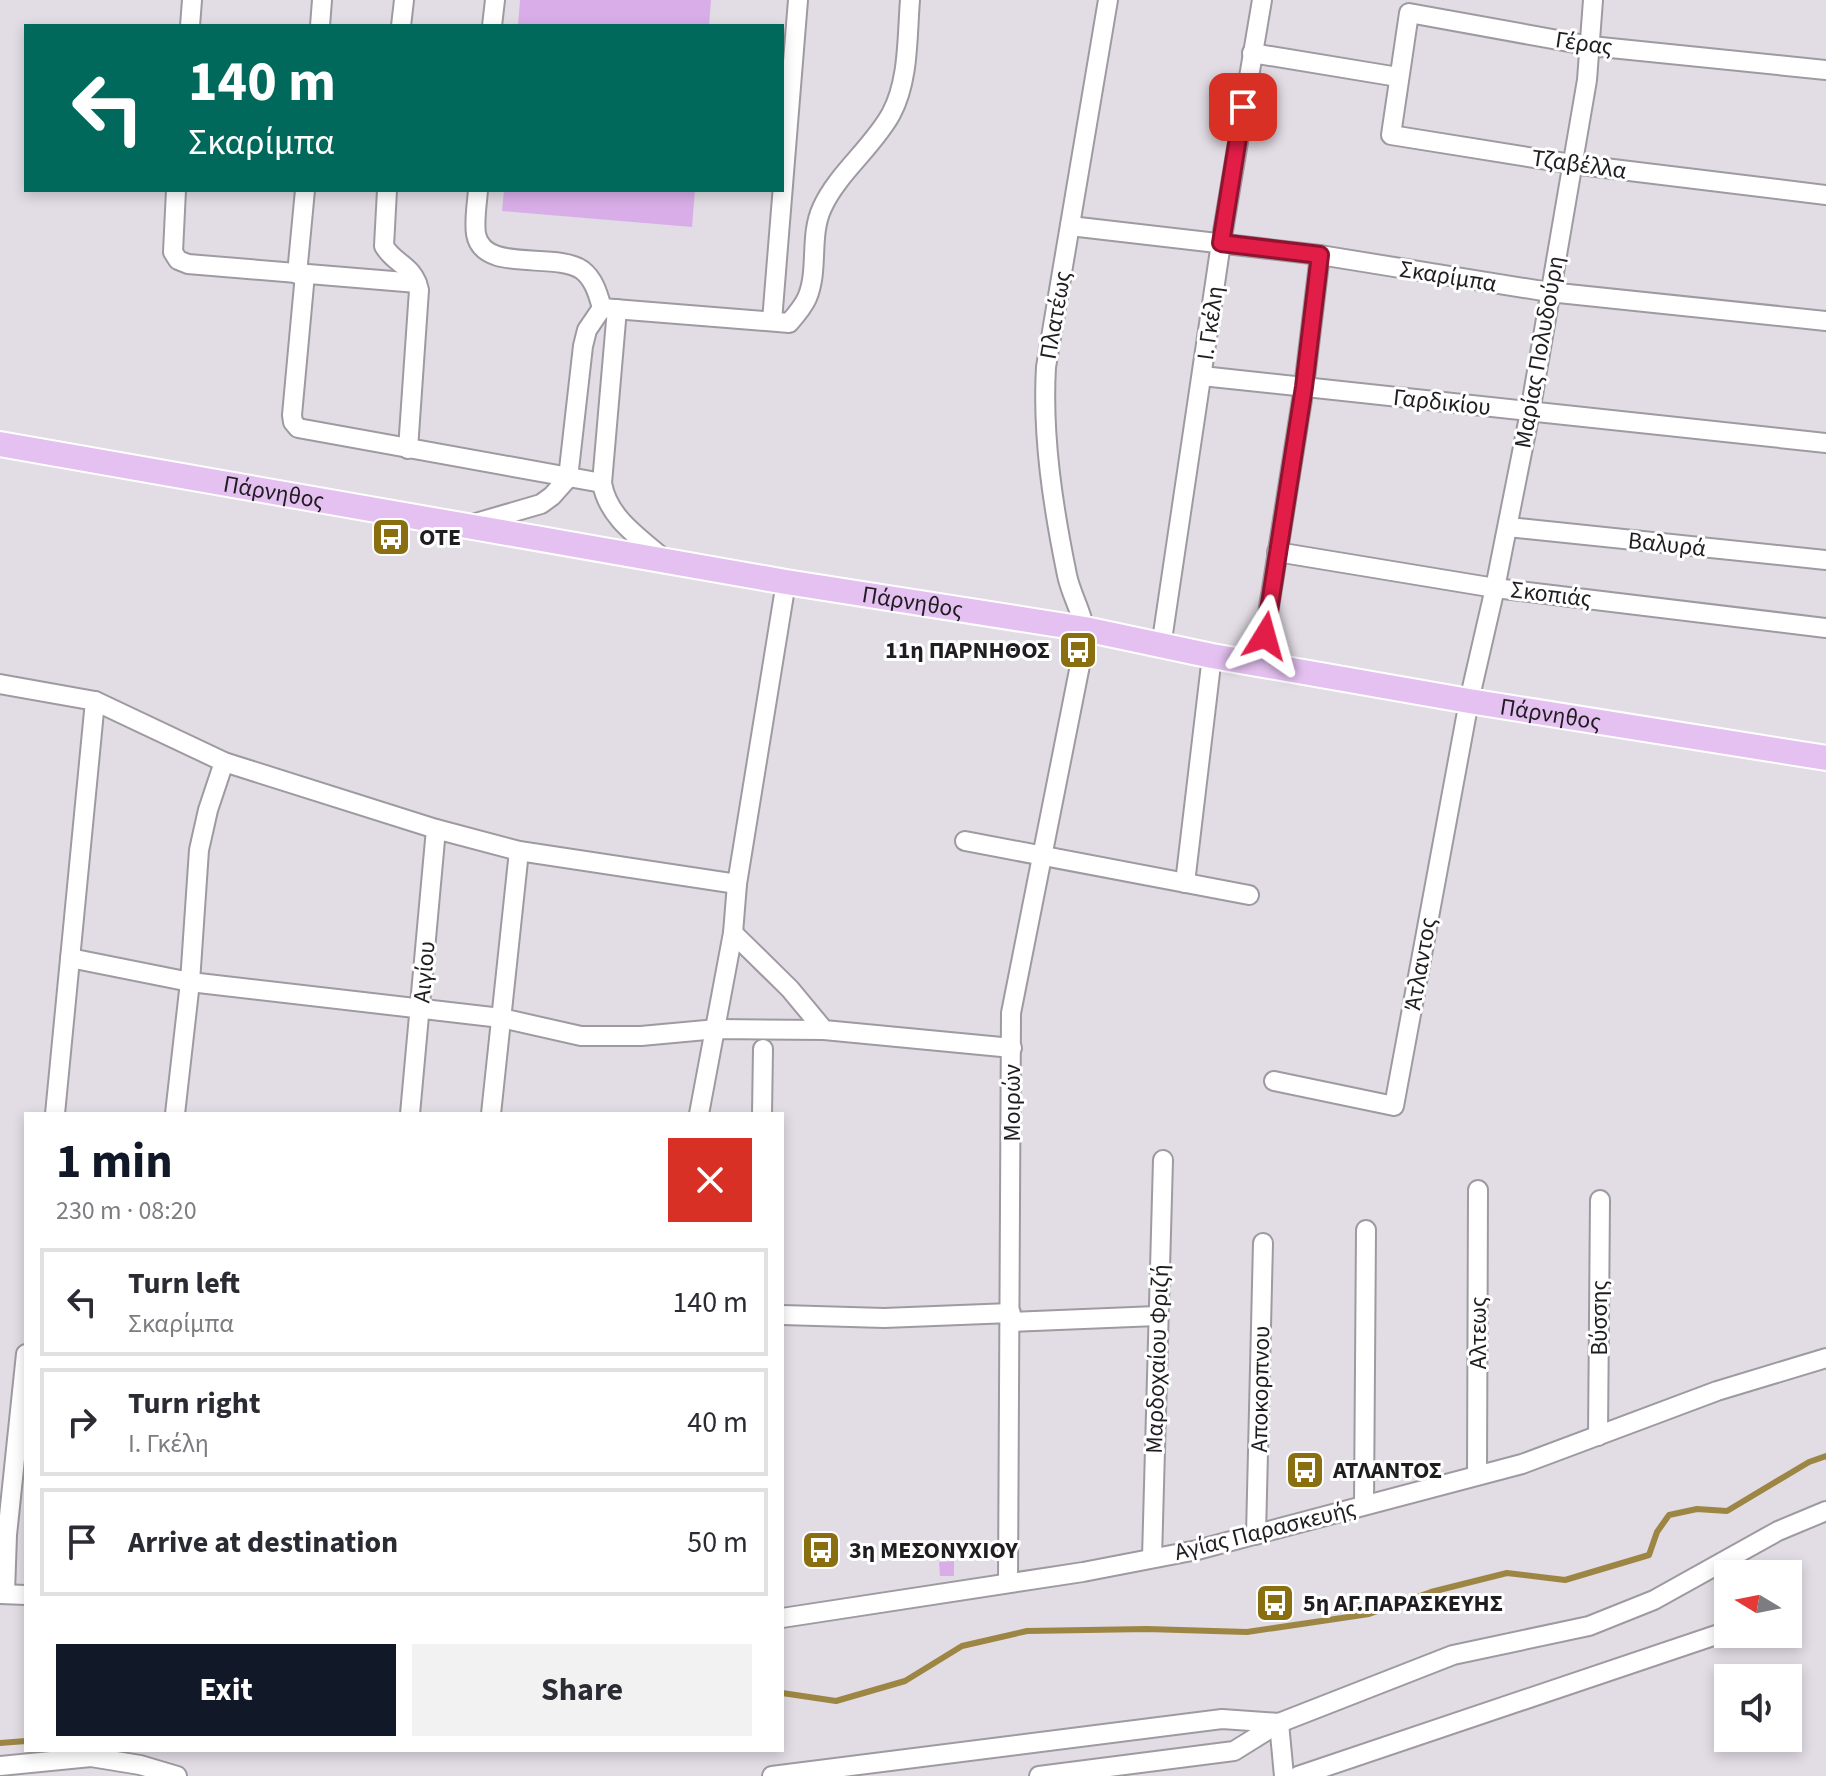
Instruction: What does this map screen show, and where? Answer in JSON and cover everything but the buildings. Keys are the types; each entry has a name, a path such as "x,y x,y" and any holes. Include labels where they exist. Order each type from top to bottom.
{"main road":[{"name":"Πάρνηθος","path":"0,444 786,582 1085,629 1161,647 1469,701 1826,758"}],"street":[{"path":"190,24 192,0"},
{"path":"320,24 322,0"},
{"path":"401,24 404,0"},
{"path":"492,24 495,0"},
{"path":"784,173 798,0"},
{"path":"465,526 541,504 568,478 572,466 583,346 587,330 610,309 789,323 807,299 822,208 883,126 898,100 904,74 910,0"},
{"name":"Πλατέως","path":"1085,629 1067,577 1054,502 1045,413 1046,367 1108,0"},
{"name":"Ι. Γκέλη","path":"1161,647 1221,243 1262,0"},
{"name":"Μαρίας Πολυδούρη","path":"1469,701 1530,412 1591,46 1593,0"},
{"name":"Γέρας","path":"1398,77 1409,13 1591,46 1826,70"},
{"path":"1252,53 1398,77"},
{"name":"Τζαβέλλα","path":"1398,77 1391,135 1572,164 1826,195"},
{"path":"176,192 173,252 178,260 188,264 417,283"},
{"path":"305,192 293,422 305,431 602,483"},
{"path":"387,192 384,246 391,256 407,266 417,283 419,298 408,449"},
{"path":"478,192 476,236 490,254 572,265 592,281 610,309 602,483 604,497 619,518 664,559"},
{"path":"772,321 782,192"},
{"name":"Σκαρίμπα","path":"1070,226 1320,255 1549,292 1826,321"},
{"path":"1260,664 1304,387 1320,255"},
{"name":"Γαρδικίου","path":"1202,376 1826,443"},
{"name":"Βαλυρά","path":"1508,527 1826,560"},
{"name":"Σκοπιάς","path":"1277,552 1495,588 1826,628"},
{"path":"699,1112 733,933 737,884 786,582"},
{"name":"Μοιρών","path":"1008,1583 1011,1013 1085,644 1085,629"},
{"path":"1185,883 1212,656"},
{"path":"0,684 95,701 224,762 436,829 519,851 737,884"},
{"path":"55,1112 95,701"},
{"name":"Άτλαντος","path":"1274,1081 1394,1106 1469,701"},
{"path":"175,1112 190,982 199,850 224,762"},
{"name":"Αιγίου","path":"410,1112 436,829"},
{"path":"965,841 1249,895"},
{"path":"491,1112 519,851"},
{"path":"733,933 790,989 824,1030"},
{"path":"70,958 190,982 501,1018 581,1036 641,1036 717,1029 824,1030 1012,1048"},
{"path":"762,1112 763,1049"},
{"name":"Μαρδοχαίου Φριζή","path":"1152,1558 1163,1160"},
{"name":"Αλτεως","path":"1477,1475 1478,1190"},
{"name":"Βύσσης","path":"1598,1436 1600,1200"},
{"path":"1364,1505 1366,1230"},
{"name":"Αποκορπνου","path":"1256,1535 1263,1243"},
{"path":"784,1315 884,1318 1157,1316"},
{"name":"Αγίας Παρασκευής","path":"784,1618 1152,1558 1256,1535 1522,1464 1717,1391 1826,1358"},
{"path":"24,1373 3,1593 24,1595"},
{"path":"1039,1776 1234,1751 1279,1723 1453,1655 1589,1626 1654,1600 1778,1531 1826,1511"},
{"path":"1298,1776 1714,1636"},
{"path":"772,1776 1222,1719 1279,1723"},
{"path":"1279,1723 1284,1776"},
{"path":"0,1766 91,1757 140,1765 177,1776"}],"waterway":[{"path":"784,1693 836,1701 905,1681 962,1646 1027,1631 1147,1629 1247,1632 1369,1614 1431,1592 1507,1573 1565,1580 1649,1555 1657,1532 1669,1515 1697,1509 1727,1511 1809,1462 1826,1456"},
{"path":"0,1743 24,1741"}],"place":[{"name":"ΟΤΕ","path":"391,537"},
{"name":"11η ΠΑΡΝΗΘΟΣ","path":"1078,650"},
{"name":"ΑΤΛΑΝΤΟΣ","path":"1305,1470"},
{"name":"3η ΜΕΣΟΝΥΧΙΟΥ","path":"821,1550"},
{"name":"5η ΑΓ.ΠΑΡΑΣΚΕΥΗΣ","path":"1275,1603"}],"route":[{"path":"1243,107 1221,243 1320,255 1304,387 1265,636"}]}
